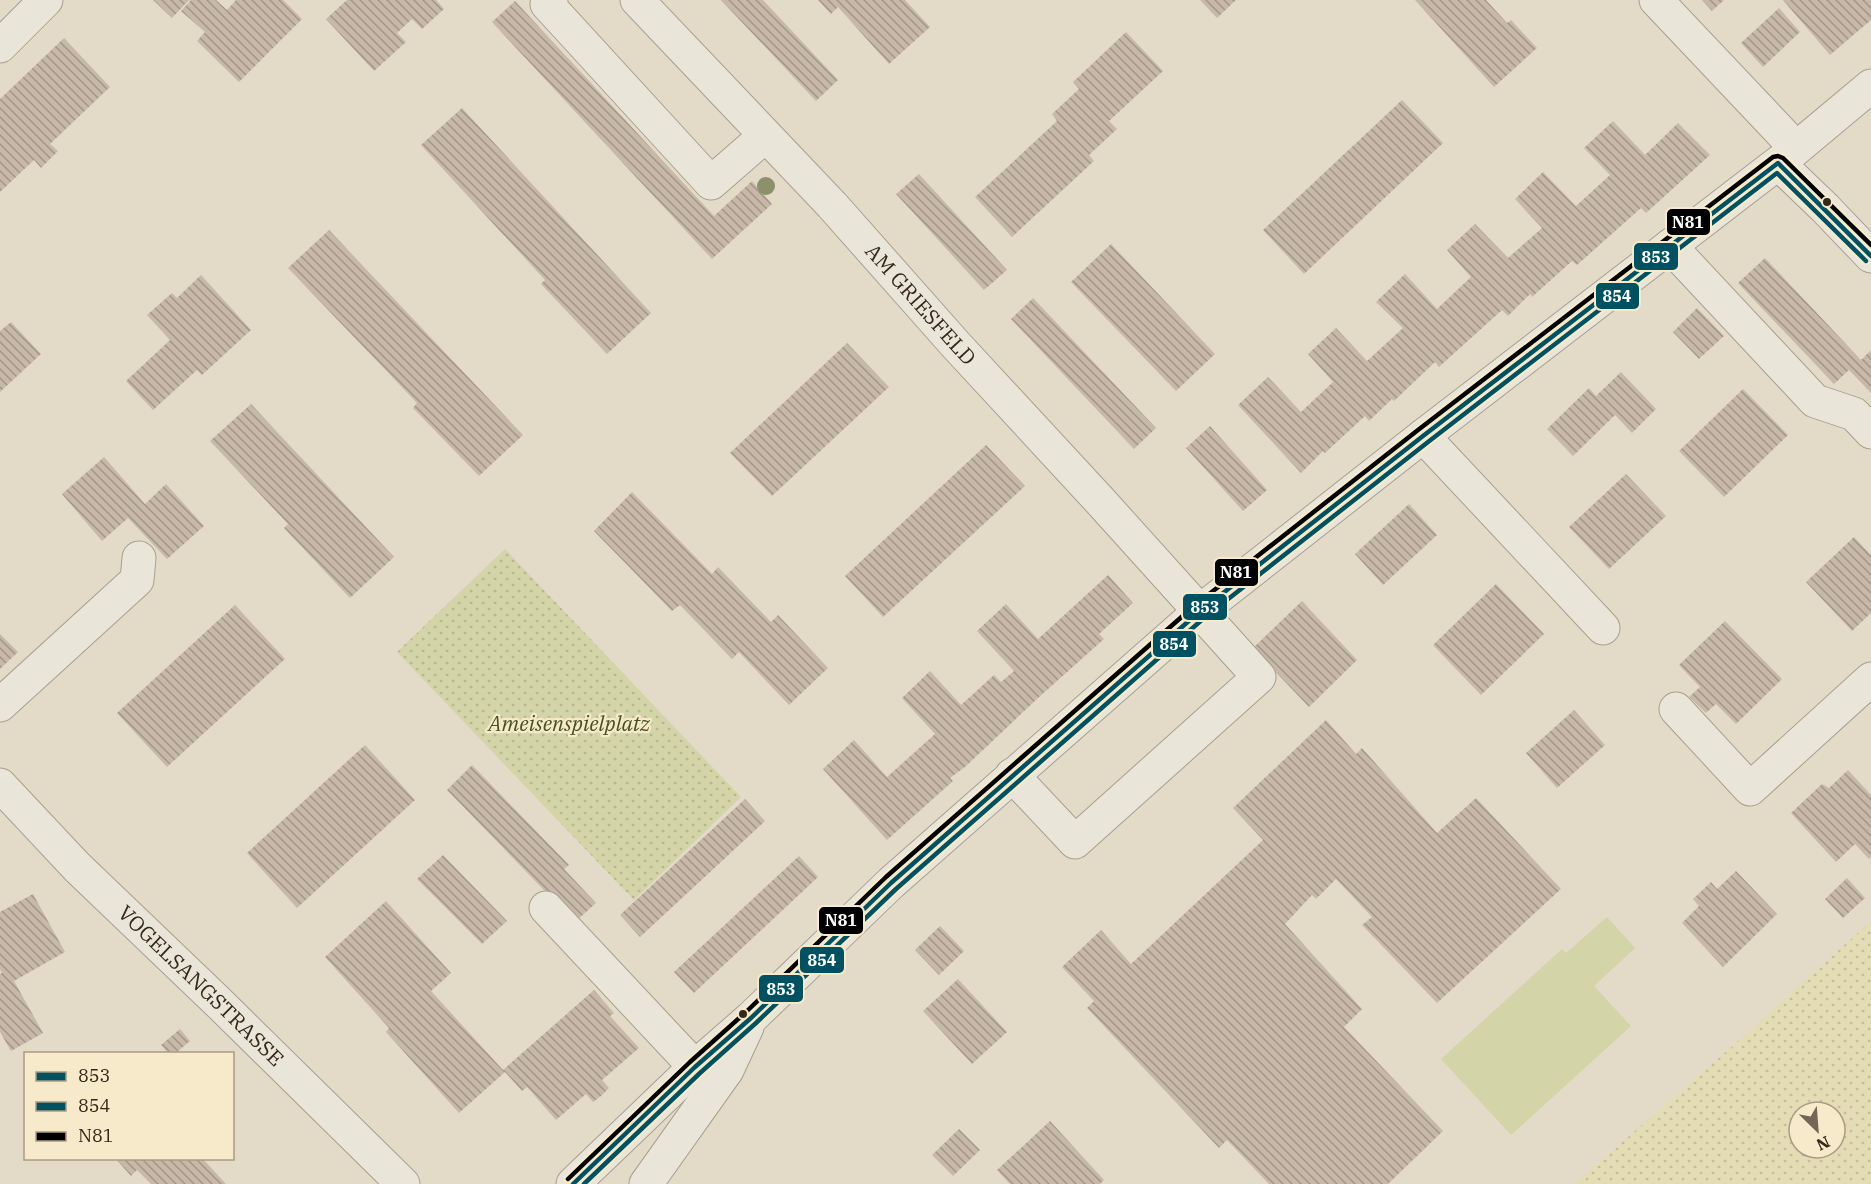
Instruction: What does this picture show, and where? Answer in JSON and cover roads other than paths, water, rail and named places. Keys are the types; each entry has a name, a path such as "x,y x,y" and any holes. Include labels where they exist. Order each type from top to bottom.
{"street":[{"path":"0,46 46,0"},
{"path":"552,0 547,4 711,183 765,136"},
{"name":"AM GRIESFELD","path":"637,0 832,205 956,345 1259,677 1075,842 1012,775"},
{"path":"1656,0 1787,156 1826,208 1871,256"},
{"path":"590,1179 695,1067 751,1018 891,883 1199,612 1423,436 1787,156 1871,86"},
{"path":"1670,246 1815,401 1854,414 1871,432"},
{"path":"1423,436 1603,628"},
{"path":"0,705 137,580 139,558"},
{"path":"1676,709 1750,789 1871,680"},
{"name":"VOGELSANGSTRASSE","path":"3,795 403,1184"},
{"path":"546,908 695,1067"},
{"path":"646,1184 728,1070 751,1018"}],"park label":[{"name":"Ameisenspielplatz","path":"569,724"}]}
